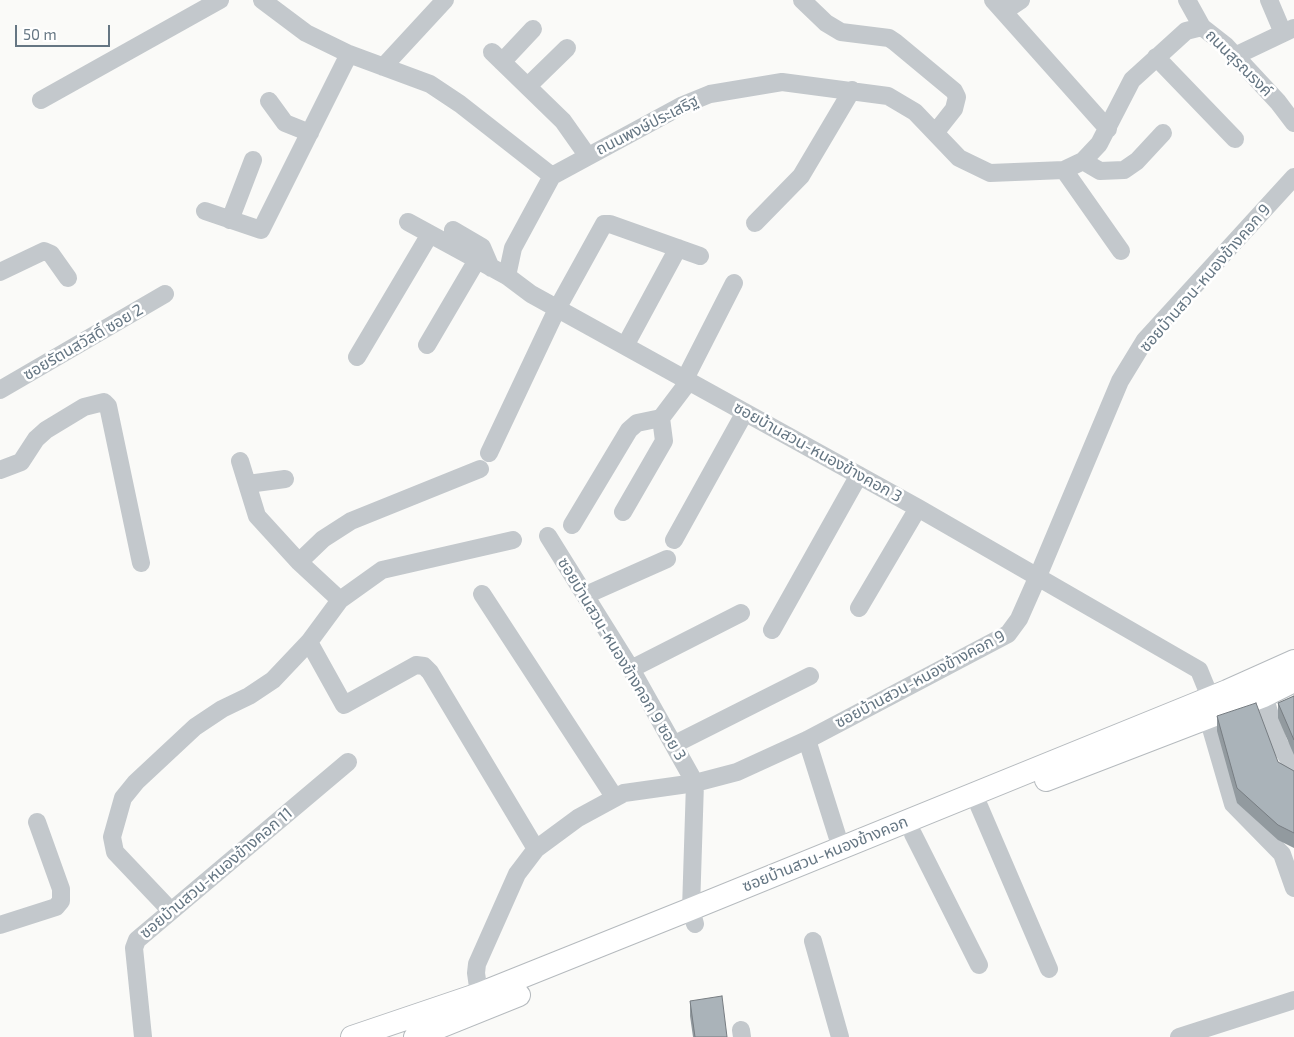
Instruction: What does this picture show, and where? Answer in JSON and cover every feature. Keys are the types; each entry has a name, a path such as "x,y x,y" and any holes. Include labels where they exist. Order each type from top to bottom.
{"main road":[{"name":"ซอยบ้านสวน-หนองข้างคอก","path":"352,1037 479,994 693,917 913,834 1209,707 1294,661"},
{"name":"ซอยบ้านสวน-หนองข้างคอก","path":"416,1037 693,917 841,848 1209,707 1264,696 1294,681"}],"street":[{"path":"41,100 220,0"},
{"path":"262,0 283,6 306,33 349,54 430,84 460,104 552,176 513,248 507,276"},
{"path":"383,67 445,0"},
{"path":"802,0 826,23 841,32 889,38 954,91 957,96 954,109 935,133"},
{"path":"993,0 1108,129"},
{"name":"ถนนสุรณรงค์","path":"1187,0 1202,27 1235,56 1294,123"},
{"path":"1235,56 1289,30 1269,0"},
{"name":"ถนนพงษ์ประเสริฐ","path":"552,176 587,155 683,105 710,94 782,82 888,96 915,112 959,158 990,173 1064,170 1083,161 1099,144 1132,80 1186,31 1202,27"},
{"path":"533,29 497,57 563,120 587,155"},
{"path":"528,86 568,48"},
{"path":"205,212 262,230 349,54"},
{"path":"1156,57 1235,139"},
{"path":"755,223 801,176 852,90"},
{"path":"269,101 285,123 310,133"},
{"path":"1083,161 1100,171 1124,170 1137,161 1163,133"},
{"path":"230,220 253,160"},
{"path":"1064,170 1121,251"},
{"name":"ซอยบ้านสวน-หนองข้างคอก 9","path":"479,994 476,973 477,964 517,874 536,849 578,818 624,793 695,783 737,772 808,740 1008,634 1019,619 1120,381 1145,340 1294,177"},
{"name":"ซอยบ้านสวน-หนองข้างคอก 3","path":"408,222 507,276 531,294 557,309 918,508 1199,670 1233,804 1282,854 1294,888"},
{"path":"489,453 557,309 604,224 700,256"},
{"path":"427,345 484,264 482,247 453,230"},
{"path":"356,357 430,234"},
{"path":"625,346 678,248"},
{"path":"0,272 44,251 51,254 68,278"},
{"path":"623,512 664,441 661,418 687,380 734,283"},
{"name":"ซอยรัตนสวัสดิ์ ซอย 2","path":"0,390 165,294"},
{"path":"8,467 46,430 84,407 104,402 108,406 141,564"},
{"path":"674,540 746,412"},
{"path":"572,526 629,430 636,423 661,418"},
{"path":"240,461 257,516 299,562 340,600"},
{"path":"299,562 323,539 350,521 480,469"},
{"path":"772,630 859,475"},
{"path":"248,484 285,479"},
{"path":"859,608 918,508"},
{"name":"ซอยบ้านสวน-หนองข้างคอก 9 ซอย 3","path":"548,536 631,670 675,744 695,783"},
{"path":"171,911 115,852 112,837 123,798 136,782 195,727 273,680 309,642 340,600 382,570 513,540"},
{"path":"586,595 667,559"},
{"path":"482,594 615,798"},
{"path":"631,670 741,613"},
{"path":"309,642 344,705 416,665 424,666 430,672 536,849"},
{"path":"675,744 810,676"},
{"path":"1264,696 1279,744 1294,763"},
{"path":"808,740 841,848"},
{"name":"ซอยบ้านสวน-หนองข้างคอก 11","path":"143,1037 135,943 348,762"},
{"path":"693,917 695,783"},
{"path":"979,806 1048,969"},
{"path":"0,925 56,907 61,901 61,888 37,822"},
{"path":"913,834 979,966"},
{"path":"813,941 840,1037"},
{"path":"1179,1037 1294,1000"}],"building":[{"path":"1294,696 1294,740 1278,703"},
{"path":"1256,703 1278,762 1294,771 1294,833 1278,825 1237,788 1217,716"},
{"path":"722,996 727,1037 695,1037 690,1001"}]}
